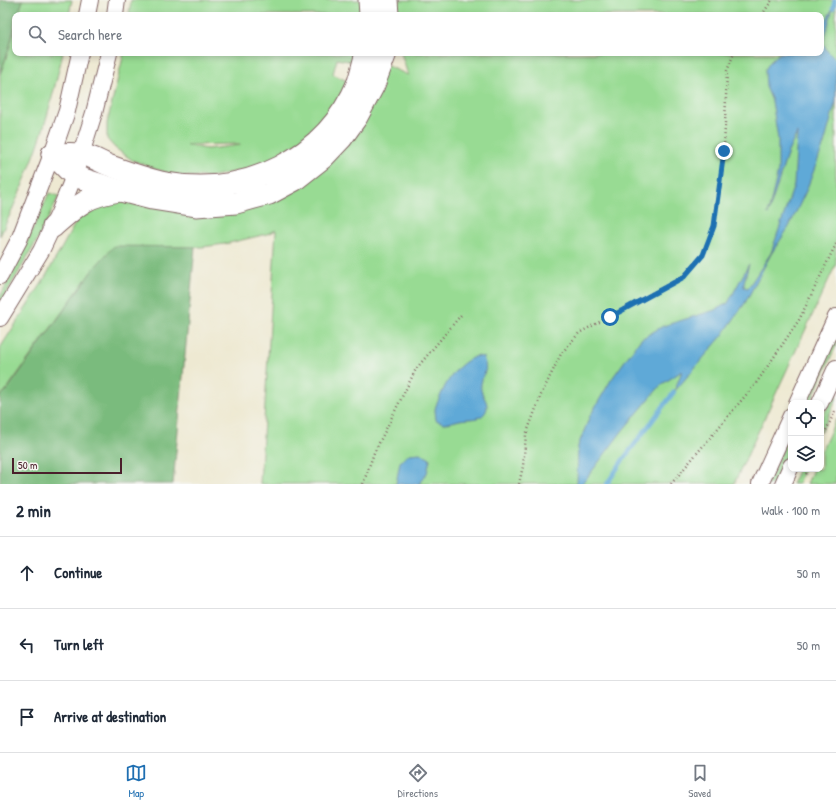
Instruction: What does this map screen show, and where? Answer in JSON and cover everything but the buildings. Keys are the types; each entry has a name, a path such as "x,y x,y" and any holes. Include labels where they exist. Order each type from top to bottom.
{"highway":[{"path":"369,0 370,12"},
{"path":"387,0 388,12"},
{"path":"52,154 81,154 141,178 193,186 213,186 261,175 281,167 317,142 336,119 351,97 358,81 365,56"},
{"path":"52,154 74,176 152,199 196,206 236,203 269,194 294,180 323,158 342,138 357,118 374,85 385,56"},
{"path":"53,227 78,205 93,197 121,191"}],"main road":[{"path":"88,12 90,0"},
{"path":"115,12 117,0"},
{"path":"0,276 19,240 52,154 67,111 79,56"},
{"path":"0,318 53,227 74,176 94,113 108,56"},
{"path":"798,400 836,317"},
{"path":"821,400 836,368"},
{"path":"760,484 788,423"},
{"path":"783,484 788,472"}],"path":[{"path":"764,12 772,0"},
{"path":"519,484 524,466 526,435 541,395 561,354 579,333 684,277 703,255 714,226 724,151 727,71 733,56"},
{"path":"671,484 757,382 799,320 836,244"},
{"path":"363,484 374,453 416,369 461,315"},
{"path":"823,436 836,408"}],"green space":[{"path":"0,0 23,0 19,12 12,12 12,37 0,74"},
{"path":"23,0 72,0 70,12 19,12"},
{"path":"131,0 363,0 363,12 129,12"},
{"path":"396,0 836,0 836,264 734,484 260,484 276,230 267,234 225,244 202,247 160,247 94,268 0,397 0,348 42,283 76,222 90,207 102,201 262,199 388,66 408,75 402,56 824,56 824,12 396,12"},
{"path":"12,37 12,56 62,56 48,113 37,148 20,192 0,236 0,74"},
{"path":"123,56 357,56 354,62 337,59 333,74 347,81 349,85 321,126 278,158 244,170 209,177 179,176 132,160 115,148 107,139 107,123","holes":["240,144 241,145 207,149 186,145"]},
{"path":"49,193 59,196 39,237 0,304 0,297 19,260"},
{"path":"114,246 195,247 173,484 0,484 0,397 7,390 94,268"},
{"path":"836,332 836,346 811,400 805,400"},
{"path":"836,388 836,400 824,426 824,414"},
{"path":"836,419 836,484 807,484 812,472 824,472 824,445"},
{"path":"788,438 788,452 773,484 767,484"},
{"path":"798,472 803,472 798,484 792,484"}],"water":[{"path":"833,8 824,40 824,24"},
{"path":"824,45 828,52 836,60 836,101 824,144 806,191 789,227 771,254 745,303 722,336 674,392 682,371 661,385 623,430 586,479 581,484 577,484 578,446 590,416 611,380 641,339 663,326 715,310 728,303 749,264 744,282 744,287 748,288 771,253 794,185 797,133 788,152 768,214 778,171 778,139 772,101 766,87 765,70 770,62 777,56 824,56"},
{"path":"476,356 483,357 486,366 481,388 487,405 485,412 480,417 449,423 436,420 435,407 449,379 463,363"},
{"path":"420,453 430,459 427,473 420,484 396,484 400,462 409,454"}],"waterway":[{"path":"833,8 835,0"},
{"path":"607,484 622,461 674,392"}],"route":[{"path":"610,317 684,277 703,255 714,226 724,151"}]}
